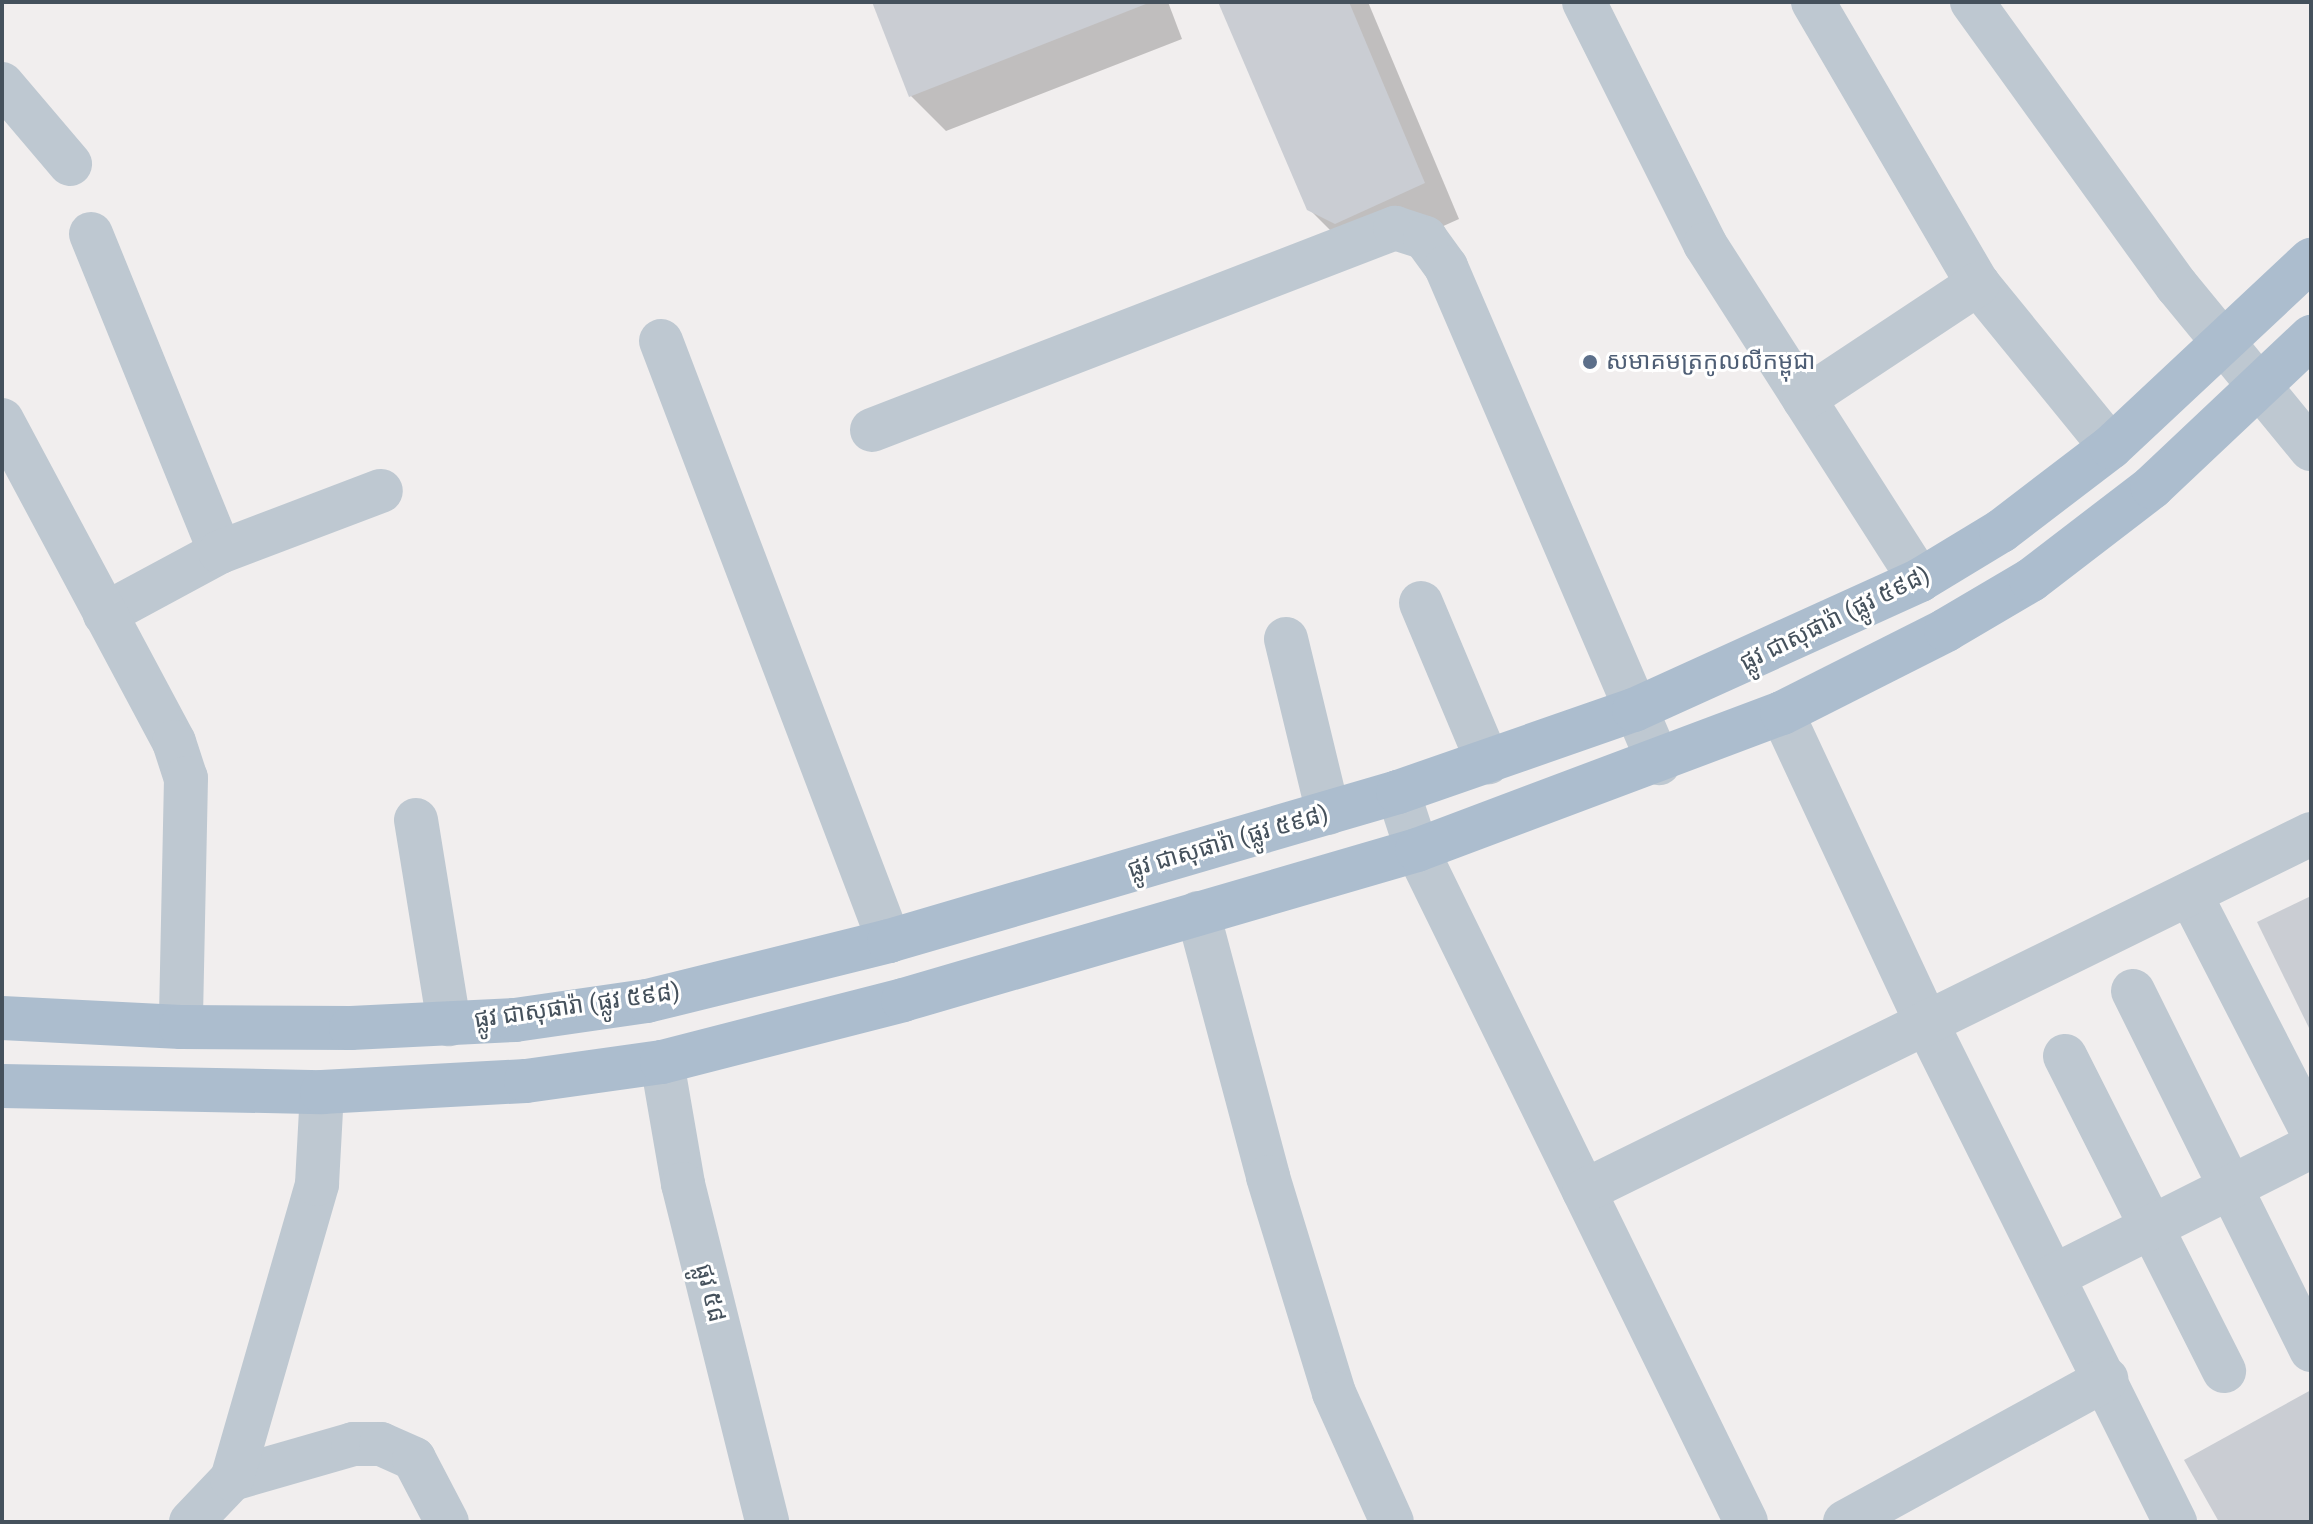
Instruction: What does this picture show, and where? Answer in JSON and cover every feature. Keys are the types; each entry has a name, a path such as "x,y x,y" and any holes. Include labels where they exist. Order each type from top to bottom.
{"main road":[{"name":"ផ្លូវ ជាសុផារ៉ា (ផ្លូវ ៥៩៨)","path":"2,1018 181,1027 449,1024 647,1001 889,941 1398,792 1634,710 1920,580 2001,531 2111,447 2227,344 2311,260"},
{"path":"2,1086 322,1092 526,1081 662,1062 903,1000 1417,850 1659,763 1782,713 2031,580 2152,487 2311,337"}],"street":[{"path":"1584,2 1705,244 1920,580"},
{"path":"1813,2 1978,284 2111,447"},
{"path":"1972,2 2177,286 2311,449"},
{"path":"2,84 70,164"},
{"path":"872,430 1395,228 1425,238 1446,267 1659,763"},
{"path":"91,234 220,552"},
{"path":"1804,399 1978,284"},
{"path":"661,341 889,941"},
{"path":"2,420 174,742 186,778 181,1027"},
{"path":"105,614 220,552 381,491"},
{"path":"1421,603 1488,762"},
{"path":"1286,639 1328,813"},
{"path":"1782,713 1926,1022 2175,1522"},
{"path":"1398,792 1417,850 1746,1522"},
{"path":"416,820 449,1024"},
{"path":"1584,1191 2311,834"},
{"path":"2190,894 2311,1129"},
{"path":"1198,913 1268,1177 1334,1393 1392,1522"},
{"path":"2133,991 2311,1350"},
{"path":"2065,1056 2224,1371"},
{"name":"ផ្លូវ ៥៨","path":"662,1062 683,1184 767,1522"},
{"path":"191,1522 232,1479 317,1184 322,1092"},
{"path":"2054,1276 2311,1147"},
{"path":"1845,1522 2106,1379"},
{"path":"232,1479 353,1444 381,1444 414,1459 447,1522"}],"building":[{"path":"872,2 1151,2 909,97"},
{"path":"1218,2 1349,2 1425,183 1335,224 1307,210"},
{"path":"2311,896 2311,1032 2257,922"},
{"path":"2311,1390 2311,1522 2219,1522 2184,1460"}],"place":[{"name":"សមាគមត្រកូលលីកម្ពុជា","path":"1590,362"}]}
